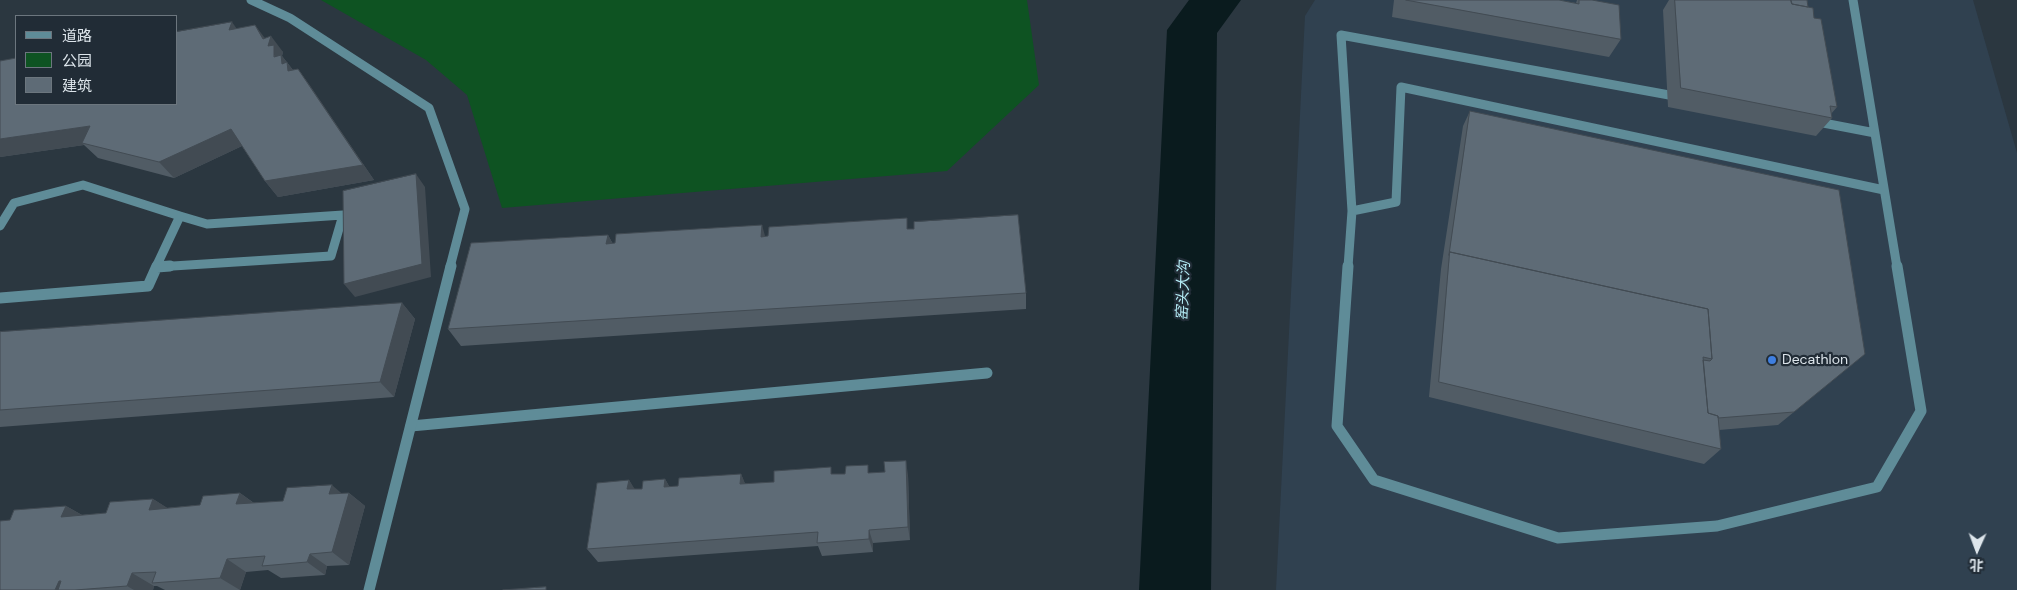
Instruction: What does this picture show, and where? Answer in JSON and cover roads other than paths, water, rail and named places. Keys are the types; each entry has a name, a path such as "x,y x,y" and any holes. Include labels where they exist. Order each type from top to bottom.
{"street":[{"path":"251,0 290,18 429,108 465,209 369,590"},
{"path":"1690,99 1341,35 1352,211 1337,426 1374,480 1558,538 1717,526 1877,488 1921,412 1853,0"},
{"path":"1352,211 1396,202 1401,87 1884,190"},
{"path":"1807,120 1875,133"},
{"path":"0,226 14,204 83,185 206,224 343,215 331,256 157,267"},
{"path":"0,298 148,286 180,216"},
{"path":"410,426 987,373"}],"waterway":[{"name":"窑头大沟","path":"1175,590 1192,30 1216,0"}],"place":[{"name":"Decathlon","path":"1772,360"}]}
